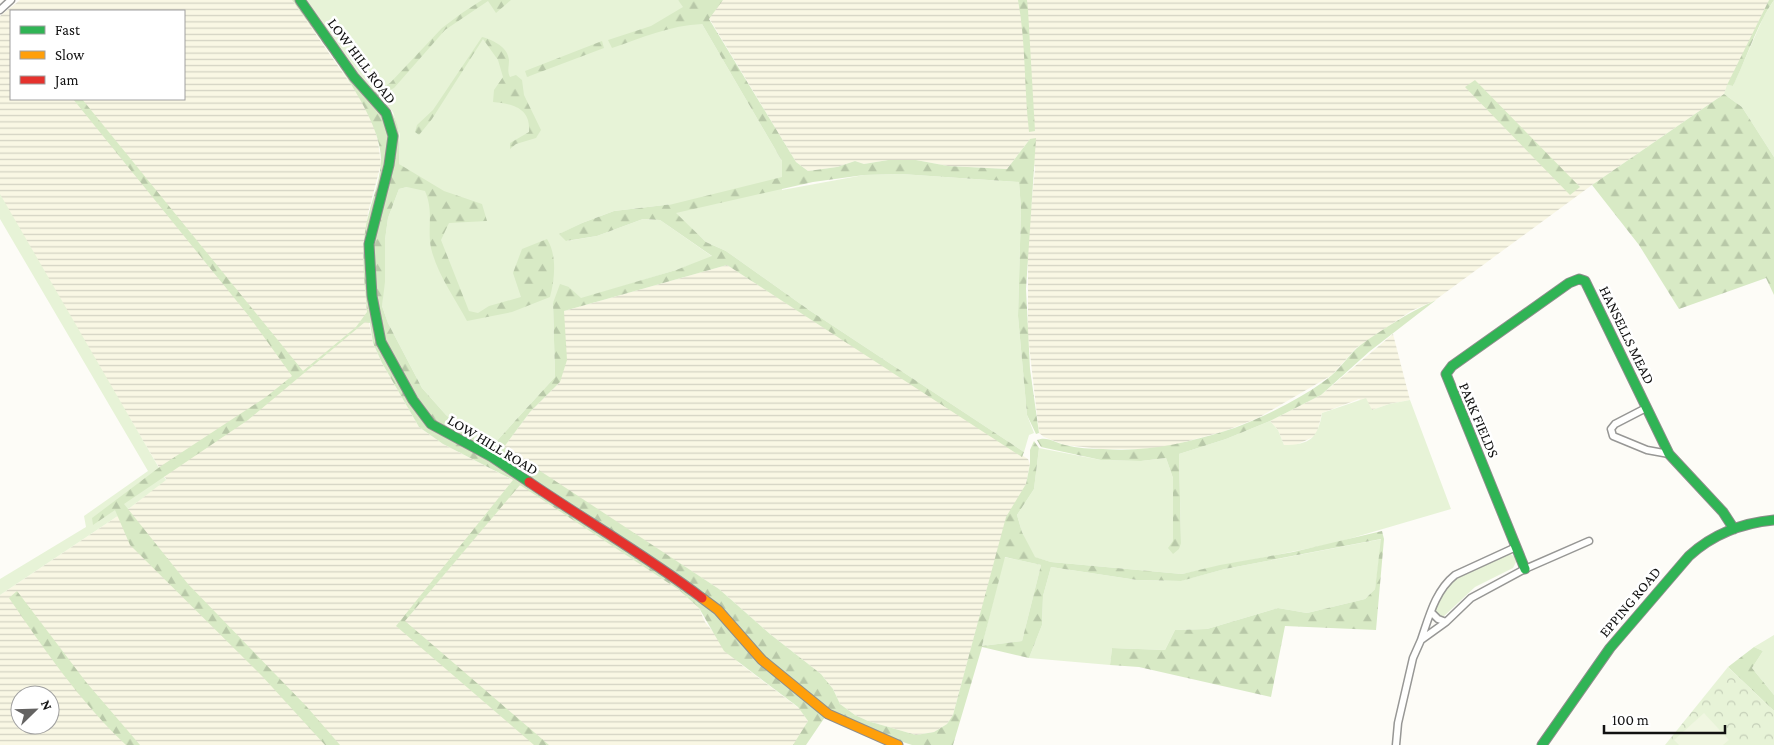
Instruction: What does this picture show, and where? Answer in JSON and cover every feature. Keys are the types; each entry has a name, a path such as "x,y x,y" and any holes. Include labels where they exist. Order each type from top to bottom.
{"street":[{"path":"0,10 11,0"},
{"name":"LOW HILL ROAD","path":"300,0 354,77 386,113 393,136 389,165 369,244 372,296 381,342 413,400 431,424 492,457 657,564 718,610 762,660 828,714 898,745"},
{"name":"HANSELLS MEAD","path":"1579,279 1585,281 1669,454 1712,499 1734,529"},
{"name":"PARK FIELDS","path":"1525,570 1446,374 1452,366 1569,283 1579,279"},
{"name":"HANSELLS MEAD","path":"1646,408 1615,424 1610,429 1613,436 1647,450 1669,454"},
{"name":"EPPING ROAD","path":"1544,744 1595,667 1678,567 1693,552 1712,538 1734,529 1755,522 1774,520"},
{"path":"1421,640 1446,622 1471,598 1525,570 1589,541"},
{"path":"1396,745 1398,723 1413,658 1441,590 1454,575 1516,547"},
{"path":"1431,612 1438,619 1446,622"}],"shaded area":[{"path":"20,0 292,0 361,99 373,122 381,164 368,213 363,254 367,312 373,343 382,363 419,427 443,444 520,484 679,590 699,608 705,622 739,663 800,709 808,721 794,745 0,745 0,595 131,507 166,479 0,201 0,16"},
{"path":"721,0 1769,0 1724,94 1592,185 1434,301 1411,311 1356,348 1332,375 1258,418 1225,431 1159,449 1101,449 1065,445 1044,437 1039,433 1028,336 1028,238 1035,169 1030,139 1007,169 948,166 916,160 888,160 864,164 855,161 837,167 808,171 796,162 709,18"},
{"path":"727,265 1028,459 1030,464 1026,484 998,549 953,715 947,724 934,732 916,735 868,721 855,715 840,704 833,689 821,674 770,634 719,589 503,448 530,412 560,382 564,311"},
{"path":"1393,334 1410,400 1372,410 1359,399 1322,413 1317,433 1313,437 1296,445 1284,445 1278,430 1270,421 1321,395"}],"green space":[{"path":"292,0 306,0 353,69 375,92 390,83 442,28 462,13 482,0 511,0 496,13 488,1 445,30 394,88 379,96 396,120 400,143 399,164 444,191 482,204 487,221 449,223 441,240 469,311 478,313 489,306 521,297 513,273 522,249 547,239 550,245 554,267 550,297 512,312 467,321 434,258 430,241 430,213 425,191 407,187 399,189 388,218 382,306 388,323 422,388 446,415 476,439 494,444 555,377 553,303 560,284 569,287 581,298 676,270 712,256 660,220 643,219 597,236 566,241 559,234 614,211 673,204 782,177 782,161 702,24 668,29 612,48 608,40 651,26 683,7 678,0 723,0 709,19 796,162 808,171 837,167 855,161 864,164 888,160 916,160 948,166 1007,169 1030,139 1036,138 1026,289 1030,369 1039,433 1036,434 1027,415 1018,316 1021,209 1019,182 901,174 864,175 813,182 676,213 706,242 726,251 809,310 1024,452 1022,457 727,265 564,311 567,360 560,382 530,412 504,447 719,589 770,634 821,674 833,689 840,704 855,715 868,721 916,735 934,732 947,724 953,715 1006,517 1026,484 1030,464 1030,450 1034,441 1039,448 1034,489 1017,515 1022,532 1035,557 1051,562 1182,574 1293,552 1382,531 1384,539 1376,630 1285,626 1271,697 1139,667 1110,665 1112,648 1165,650 1175,630 1207,629 1278,608 1307,613 1365,599 1375,589 1381,539 1225,569 1181,581 1137,580 1051,567 1043,596 1042,625 1029,658 982,647 953,745 912,745 825,717 806,745 793,745 808,721 798,707 724,651 699,608 679,590 520,485 405,621 549,745 534,745 396,626 513,480 443,444 419,427 382,363 373,343 370,323 365,322 248,420 124,504 188,584 307,707 340,745 325,745 262,676 130,545 115,510 93,525 92,518 161,466 266,397 292,376 248,315 74,100 83,100 303,371 356,327 367,312 363,252 367,223 381,161 379,143 372,122 361,100","holes":["1005,557 1041,565 1022,641 982,646"]},
{"path":"306,0 678,0 702,24 782,161 782,190 864,175 901,174 1019,182 1021,209 1018,316 1027,415 1034,433 1029,435 1024,452 809,310 726,251 706,242 675,213 673,204 614,211 560,234 567,241 597,236 643,219 660,220 713,257 581,299 569,287 553,303 555,377 494,444 476,439 446,415 422,388 388,323 382,306 388,218 399,189 407,187 399,164 400,135 393,112 361,79"},
{"path":"1018,0 1027,0 1028,10 1035,131 1029,132 1021,16"},
{"path":"1769,0 1774,0 1757,31 1733,86 1727,85"},
{"path":"1774,0 1774,157 1742,107 1724,94 1727,85 1733,86 1764,16"},
{"path":"482,37 495,42 506,51 509,60 508,71 510,77 516,75 522,80 524,95 541,130 536,138 516,144 510,149 510,143 529,132 529,124 524,112 514,106 493,102 494,90 503,77 498,60 483,39 432,119 419,135 415,132 417,125 433,110"},
{"path":"602,41 604,48 527,77 525,71"},
{"path":"1475,80 1580,187 1570,195 1465,87"},
{"path":"1724,94 1742,107 1774,157 1774,295 1766,278 1679,309 1639,245 1592,185"},
{"path":"0,194 166,480 131,507 0,595 0,579 86,527 84,516 148,471 0,219"},
{"path":"1436,300 1370,351 1321,395 1270,421 1226,439 1179,454 1181,543 1179,549 1173,554 1168,548 1173,541 1173,478 1166,458 1141,461 1101,460 1041,447 1037,440 1048,439 1065,445 1084,448 1135,449 1180,443 1238,427 1281,407 1322,383 1367,340 1405,316"},
{"path":"1366,398 1372,410 1410,400 1451,509 1335,543 1182,574 1051,562 1034,557 1022,532 1017,515 1034,489 1039,448 1101,460 1141,461 1166,458 1173,478 1173,541 1181,543 1179,454 1226,439 1270,421 1278,430 1284,445 1300,444 1315,434 1322,413"},
{"path":"1382,539 1375,589 1365,599 1307,613 1278,608 1207,629 1175,630 1165,650 1112,648 1110,665 1029,658 1042,625 1043,596 1051,567 1137,580 1180,581 1225,569"},
{"path":"1509,553 1515,557 1516,562 1513,568 1475,587 1443,617 1435,612 1435,601 1447,581"},
{"path":"1004,557 1041,565 1022,641 982,646"},
{"path":"17,591 86,682 140,745 126,745 78,693 49,656 9,598"},
{"path":"1774,635 1774,695 1752,668 1763,651 1754,647"},
{"path":"1754,647 1763,651 1752,668 1774,695 1774,711 1728,667"},
{"path":"1728,667 1774,711 1774,745 1665,745"},
{"path":"1704,713 1729,740 1723,745 1679,745 1674,740"}],"traffic: fast":[{"path":"300,0 354,77 386,113 393,136 389,165 369,244 372,296 381,342 413,400 431,424 492,457 529,482"},
{"path":"1525,569 1446,374 1452,366 1569,283 1579,279 1585,281 1669,454 1723,512 1734,529"},
{"path":"1542,745 1610,648 1689,556 1698,548 1729,531 1751,524 1774,520"}],"traffic: slow":[{"path":"702,598 718,610 762,660 828,714 898,745"}],"traffic: jam":[{"path":"529,482 660,568 702,598"}]}
